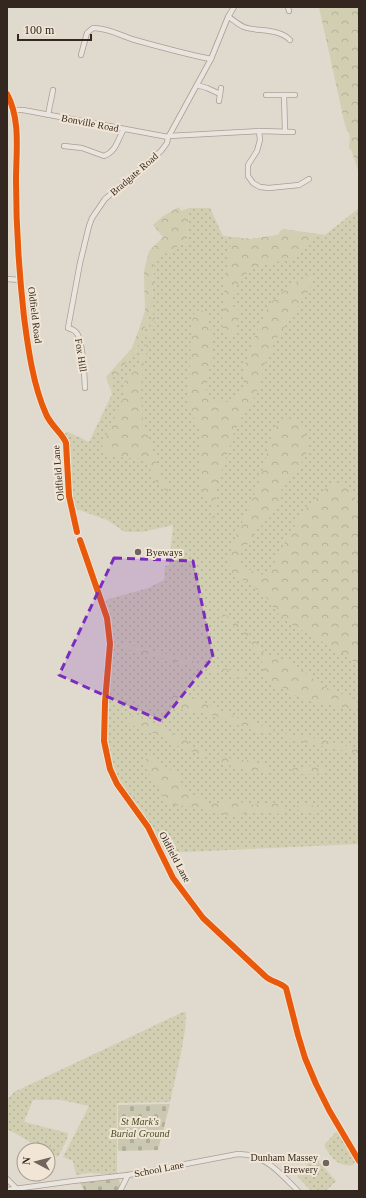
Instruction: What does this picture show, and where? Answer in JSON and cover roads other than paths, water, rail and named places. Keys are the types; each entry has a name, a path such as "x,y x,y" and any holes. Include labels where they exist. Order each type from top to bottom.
{"street":[{"name":"Bradgate Road","path":"68,328 80,263 92,218 106,199 161,151 167,143 168,136 211,59 234,7"},
{"path":"229,17 244,27 276,32 289,36"},
{"path":"81,55 87,33 93,28 97,28 116,32 140,41 193,56 211,59"},
{"path":"197,85 220,94"},
{"path":"219,101 221,88"},
{"path":"48,115 53,90"},
{"name":"Oldfield Road","path":"7,94 13,110 16,134 16,180 20,280 24,318 38,396"},
{"path":"266,95 295,95"},
{"path":"284,95 284,131"},
{"name":"Bonville Road","path":"13,110 168,136 259,131 292,132"},
{"path":"64,146 82,148 104,156 115,150 124,129"},
{"path":"259,131 260,140 257,151 245,165 253,183 260,187 269,188 299,185 309,178"},
{"path":"7,279 20,280"},
{"name":"Fox Hill","path":"68,328 72,329 77,334 79,341 84,366 85,388"},
{"name":"Oldfield Lane","path":"38,396 50,424 66,443 69,496 77,532"},
{"name":"Oldfield Lane","path":"80,540 107,618 110,644 105,702 104,741 110,769 117,784 148,827 173,878 196,910 264,976 286,988 298,1036 313,1078 329,1110 359,1161"},
{"name":"School Lane","path":"7,1190 128,1175 238,1154 245,1154 268,1162 298,1191"},
{"path":"120,1191 128,1175"},
{"path":"7,1179 17,1189"}],"place":[{"name":"Byeways","path":"138,552"},
{"name":"Dunham Massey Brewery","path":"326,1163"}],"park label":[{"name":"St Mark's Burial Ground","path":"140,1126"}]}
